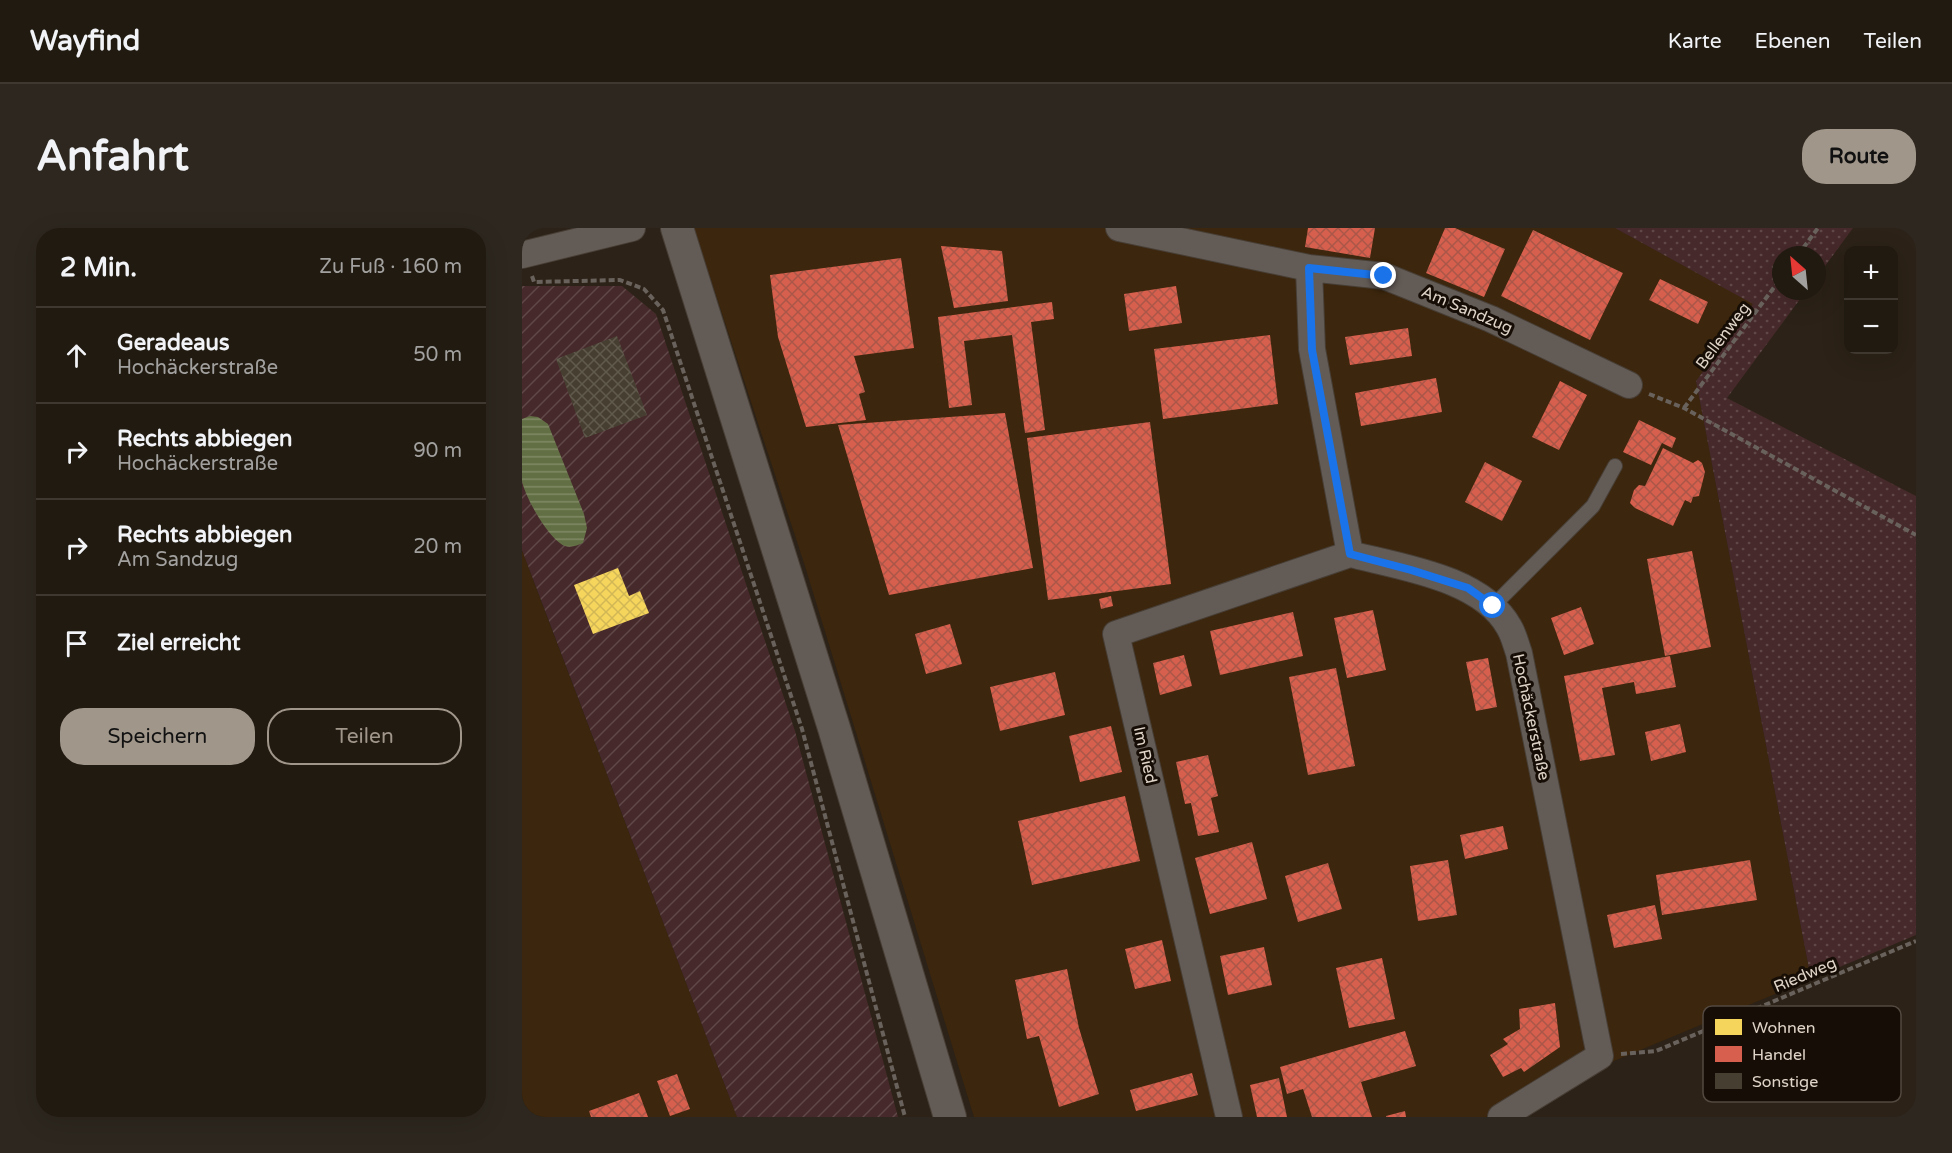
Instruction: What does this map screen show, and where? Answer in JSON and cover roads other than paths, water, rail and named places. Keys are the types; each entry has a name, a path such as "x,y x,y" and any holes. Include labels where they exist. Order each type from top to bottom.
{"street":[{"path":"524,254 632,228"},
{"path":"677,228 830,717 950,1117"},
{"name":"Am Sandzug","path":"1119,228 1309,268 1384,276 1491,319 1629,386"},
{"path":"1309,268 1312,350 1350,554"},
{"name":"Hochäckerstraße","path":"1350,554 1468,588 1493,606 1509,627 1519,653 1600,1056 1501,1117"},
{"name":"Im Ried","path":"1229,1117 1116,634 1350,554"}],"lane":[{"path":"1493,606 1593,506 1615,466"}]}
